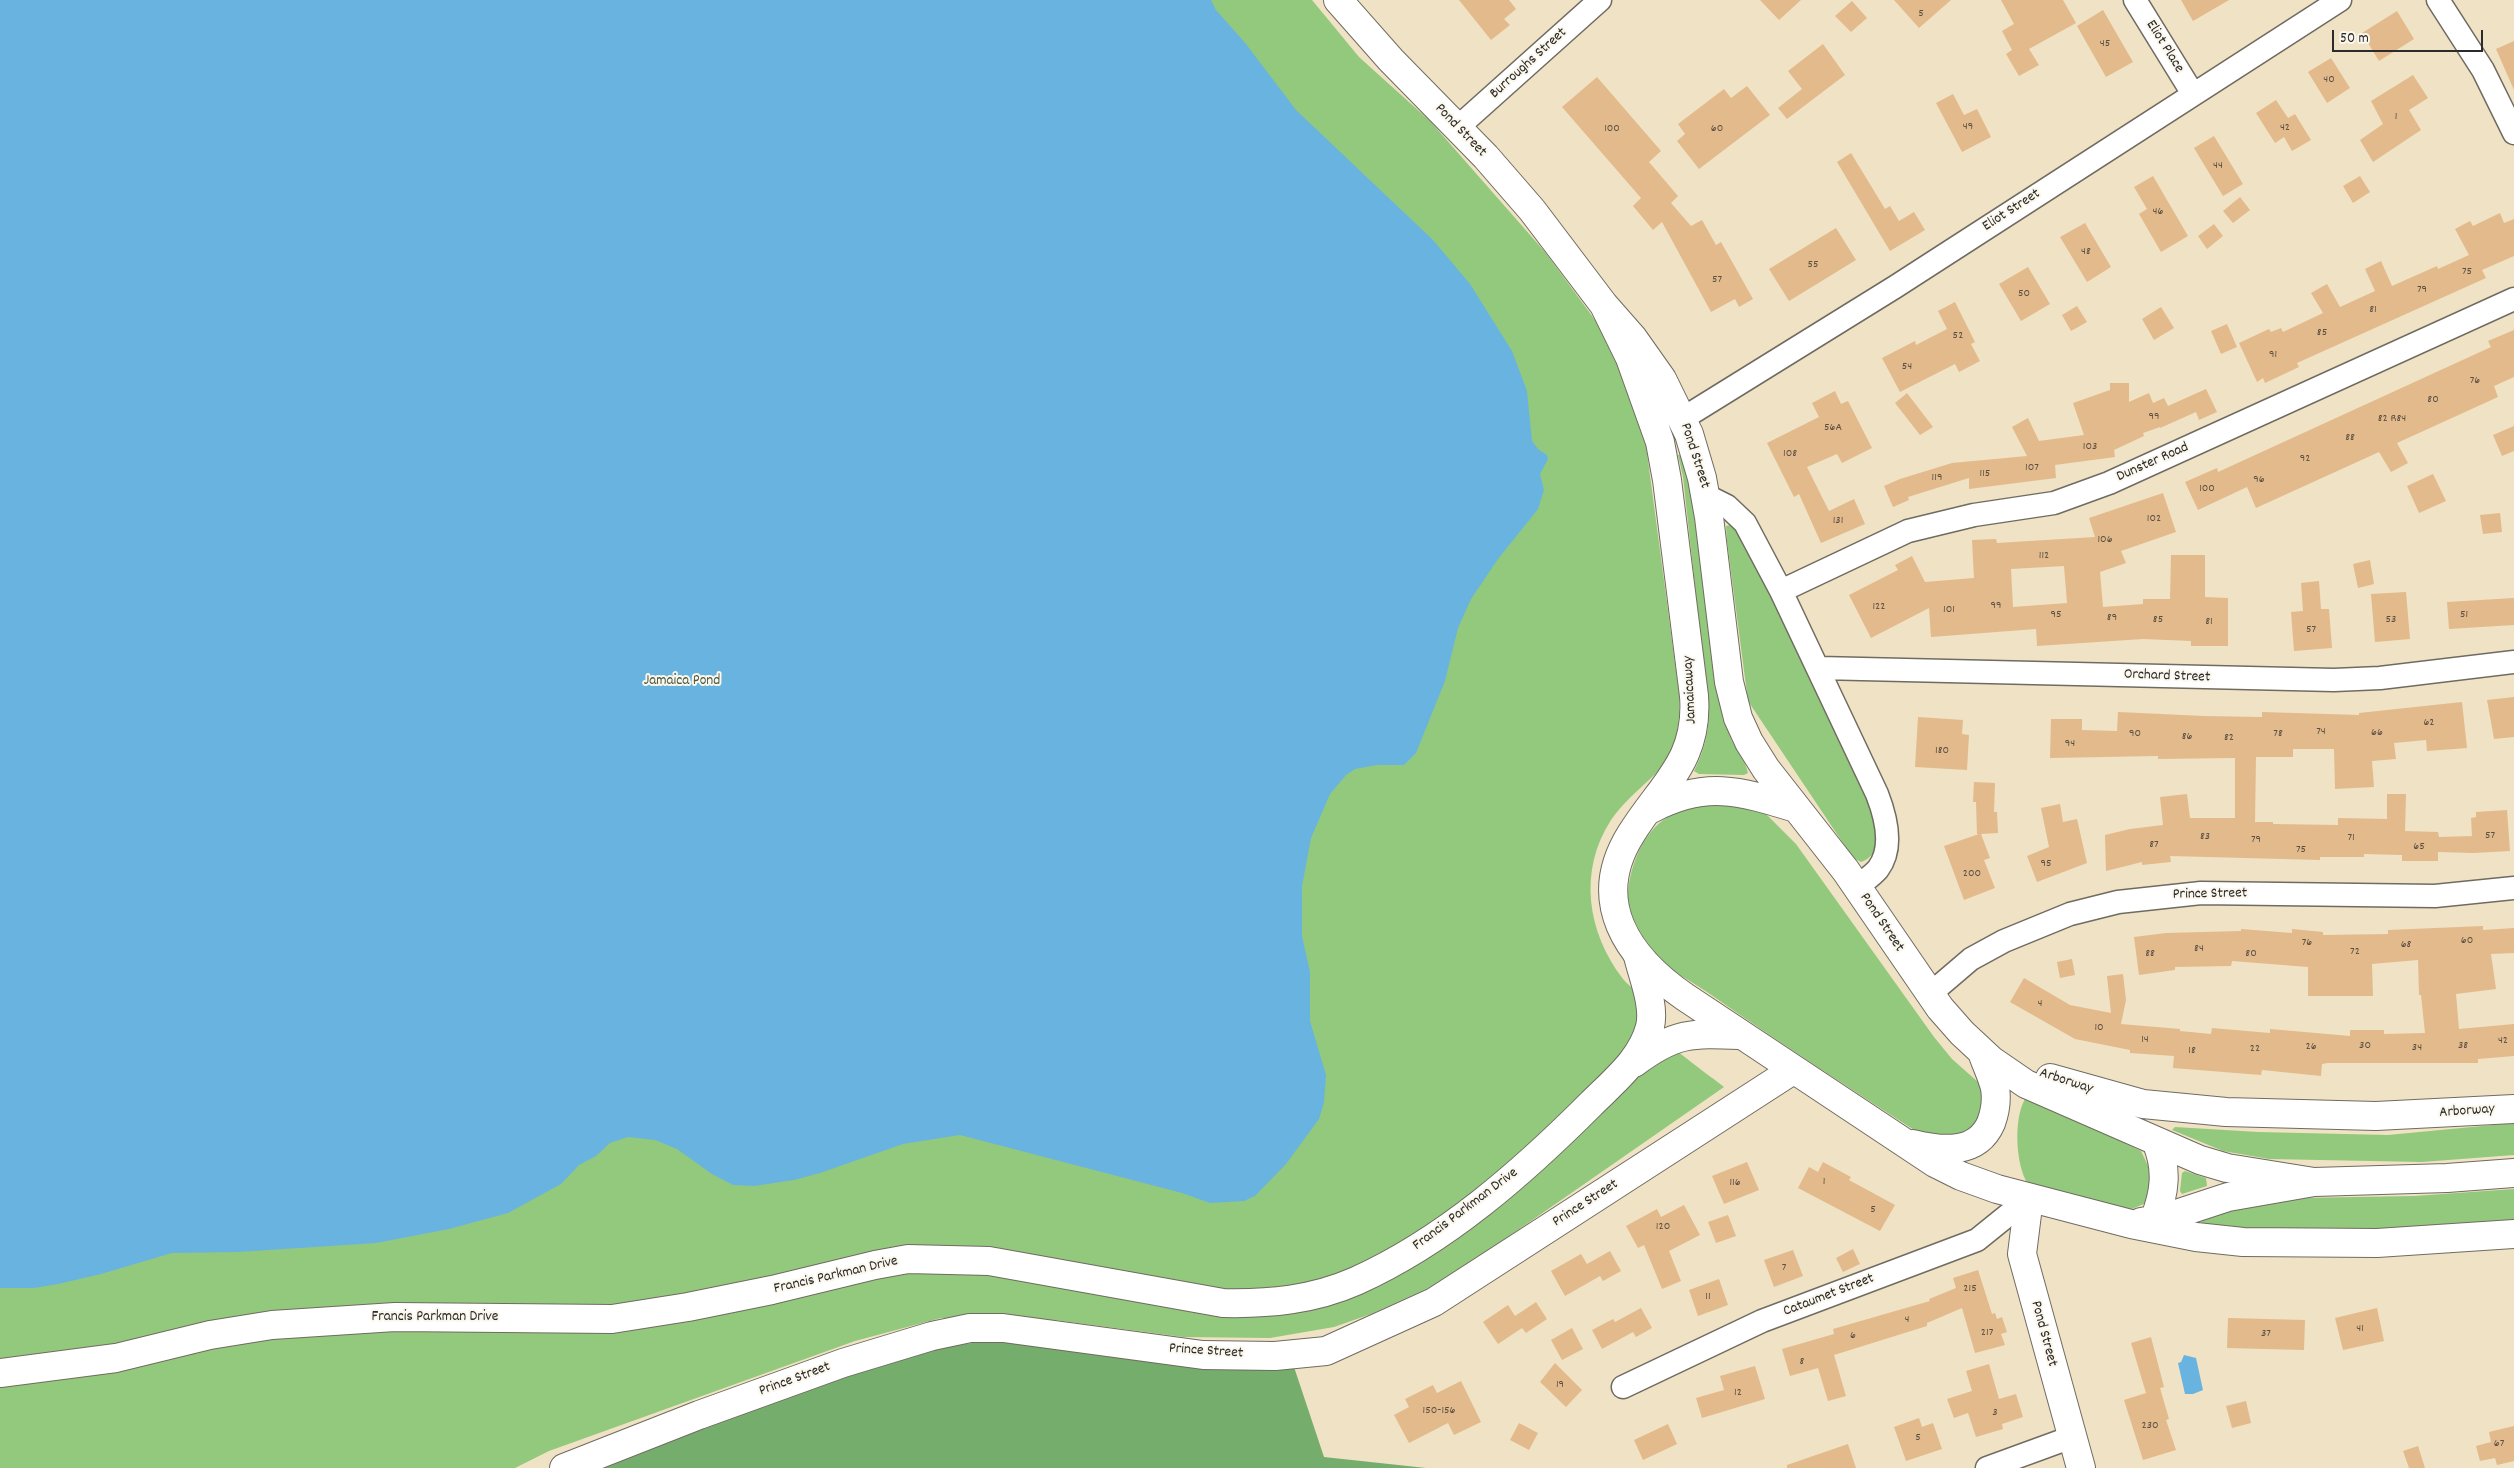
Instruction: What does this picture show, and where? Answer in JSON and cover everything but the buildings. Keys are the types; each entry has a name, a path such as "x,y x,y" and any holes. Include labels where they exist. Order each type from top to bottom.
{"main road":[{"name":"Pond Street","path":"1338,0 1391,60 1457,128 1532,210 1604,305 1633,338 1657,370 1682,419 1696,458 1705,494"},
{"name":"Jamaicaway","path":"1604,305 1642,388 1661,448 1667,480 1694,696 1694,730 1686,756 1622,850 1614,882 1615,908 1620,925 1638,956 1670,987 1793,1070"},
{"path":"1705,494 1733,700 1738,718 1753,749 1857,887"},
{"path":"1650,809 1675,797 1710,790 1738,791 1796,808"},
{"name":"Pond Street","path":"1857,887 1930,994 1951,1021 1982,1052"},
{"name":"Francis Parkman Drive","path":"0,1373 116,1358 210,1335 272,1325 395,1317 612,1319 744,1296 908,1259 989,1261 1223,1303 1260,1304 1309,1297 1355,1281 1380,1269 1454,1223 1526,1164 1626,1068 1642,1046 1651,1024 1648,996 1638,956"},
{"name":"Francis Parkman Drive","path":"1626,1068 1679,1036 1699,1034 1741,1035"},
{"path":"1902,1142 1934,1149 1950,1150 1971,1145 1982,1136 1993,1117 1996,1097 1982,1052"},
{"name":"Arborway","path":"1982,1052 2070,1085 2164,1107 2245,1113 2360,1116 2514,1109"},
{"name":"Arborway","path":"1982,1052 2026,1084 2217,1166 2314,1182"},
{"name":"Arborway","path":"1793,1070 1902,1142 1960,1176 2029,1198 2106,1218 2196,1236 2272,1243 2376,1243 2514,1234"},
{"name":"Prince Street","path":"564,1468 698,1415 843,1363 932,1336 970,1328 1004,1328 1203,1355 1275,1356 1326,1351 1406,1316 1441,1298 1793,1070"},
{"path":"2154,1220 2162,1198 2165,1173 2156,1141"},
{"name":"Arborway","path":"2106,1218 2130,1221 2154,1220 2228,1197 2314,1182 2447,1178 2514,1173"},
{"name":"Pond Street","path":"2029,1198 2022,1254 2081,1468"}],"street":[{"name":"Burroughs Street","path":"1457,128 1600,0"},
{"name":"Eliot Place","path":"2135,0 2193,94"},
{"name":"Eliot Street","path":"1682,419 1895,287 2339,0"},
{"path":"2438,0 2509,109 2514,133"},
{"name":"Dunster Road","path":"1781,591 1908,531 1966,516 2054,503 2109,483 2514,298"},
{"name":"Pond Street","path":"1705,494 1727,506 1745,523 1819,668 1872,781 1885,819 1887,839 1883,861 1875,872 1857,887"},
{"name":"Orchard Street","path":"1819,668 2334,680 2380,678 2514,662"},
{"name":"Prince Street","path":"1930,994 1971,958 2004,941 2070,914 2118,902 2201,893 2436,896 2514,888"},
{"name":"Cataumet Street","path":"1623,1387 1762,1321 1977,1240 2029,1198"},
{"path":"1987,1468 2072,1437"}],"green space":[{"name":"Jamaica Pond","path":"0,0 1312,0 1359,57 1430,121 1545,252 1601,328 1624,365 1643,423 1679,693 1679,717 1675,740 1666,761 1629,798 1611,820 1601,840 1594,860 1591,880 1591,901 1601,942 1623,979 1636,992 1644,1017 1671,1046 1724,1087 1446,1280 1371,1314 1334,1327 1270,1338 1183,1337 1055,1320 941,1318 855,1341 549,1451 515,1468 0,1468"},
{"path":"1678,455 1682,455 1692,484 1717,687 1732,741 1747,769 1748,773 1744,775 1699,774 1694,771 1705,743 1709,713 1683,477"},
{"path":"1730,525 1736,530 1775,604 1869,800 1876,824 1877,842 1870,856 1861,862 1853,858 1748,701 1727,541 1726,526"},
{"path":"1718,800 1763,811 1796,844 1934,1037 1952,1059 1978,1082 1982,1091 1983,1107 1976,1124 1962,1137 1928,1139 1669,967 1643,944 1637,935 1630,916 1628,887 1636,858 1643,844 1650,833 1668,817 1690,807"},
{"path":"2027,1096 2141,1151 2152,1174 2146,1203 2132,1209 2109,1212 2028,1184 2020,1165 2017,1140 2019,1115 2022,1104"},
{"path":"2514,1123 2514,1155 2422,1162 2269,1159 2223,1151 2172,1130 2175,1127 2258,1132 2388,1135"},
{"path":"2185,1171 2206,1178 2207,1186 2182,1194 2180,1191 2182,1173"},
{"path":"2514,1189 2514,1222 2397,1229 2280,1230 2203,1225 2201,1221 2206,1214 2297,1198 2414,1196"},
{"path":"986,1341 1293,1364 1324,1457 1426,1468 602,1468 870,1363 937,1348"}],"water":[{"name":"Jamaica Pond","path":"0,0 1211,0 1216,10 1246,44 1296,110 1433,240 1470,284 1512,351 1527,391 1532,441 1538,449 1547,455 1548,459 1540,474 1544,490 1538,509 1498,559 1471,599 1458,628 1445,681 1416,753 1404,765 1377,765 1355,769 1346,775 1330,794 1311,838 1302,886 1302,936 1310,972 1310,1021 1326,1075 1324,1102 1319,1119 1286,1164 1255,1196 1244,1201 1210,1203 1182,1193 960,1135 903,1144 820,1173 794,1180 754,1186 733,1185 712,1174 677,1149 655,1140 628,1137 610,1143 596,1156 579,1165 561,1184 508,1213 449,1229 376,1243 238,1252 172,1253 101,1274 58,1284 34,1288 0,1288"},
{"path":"2184,1355 2196,1358 2203,1390 2193,1394 2185,1394 2178,1363 2181,1362"}]}
